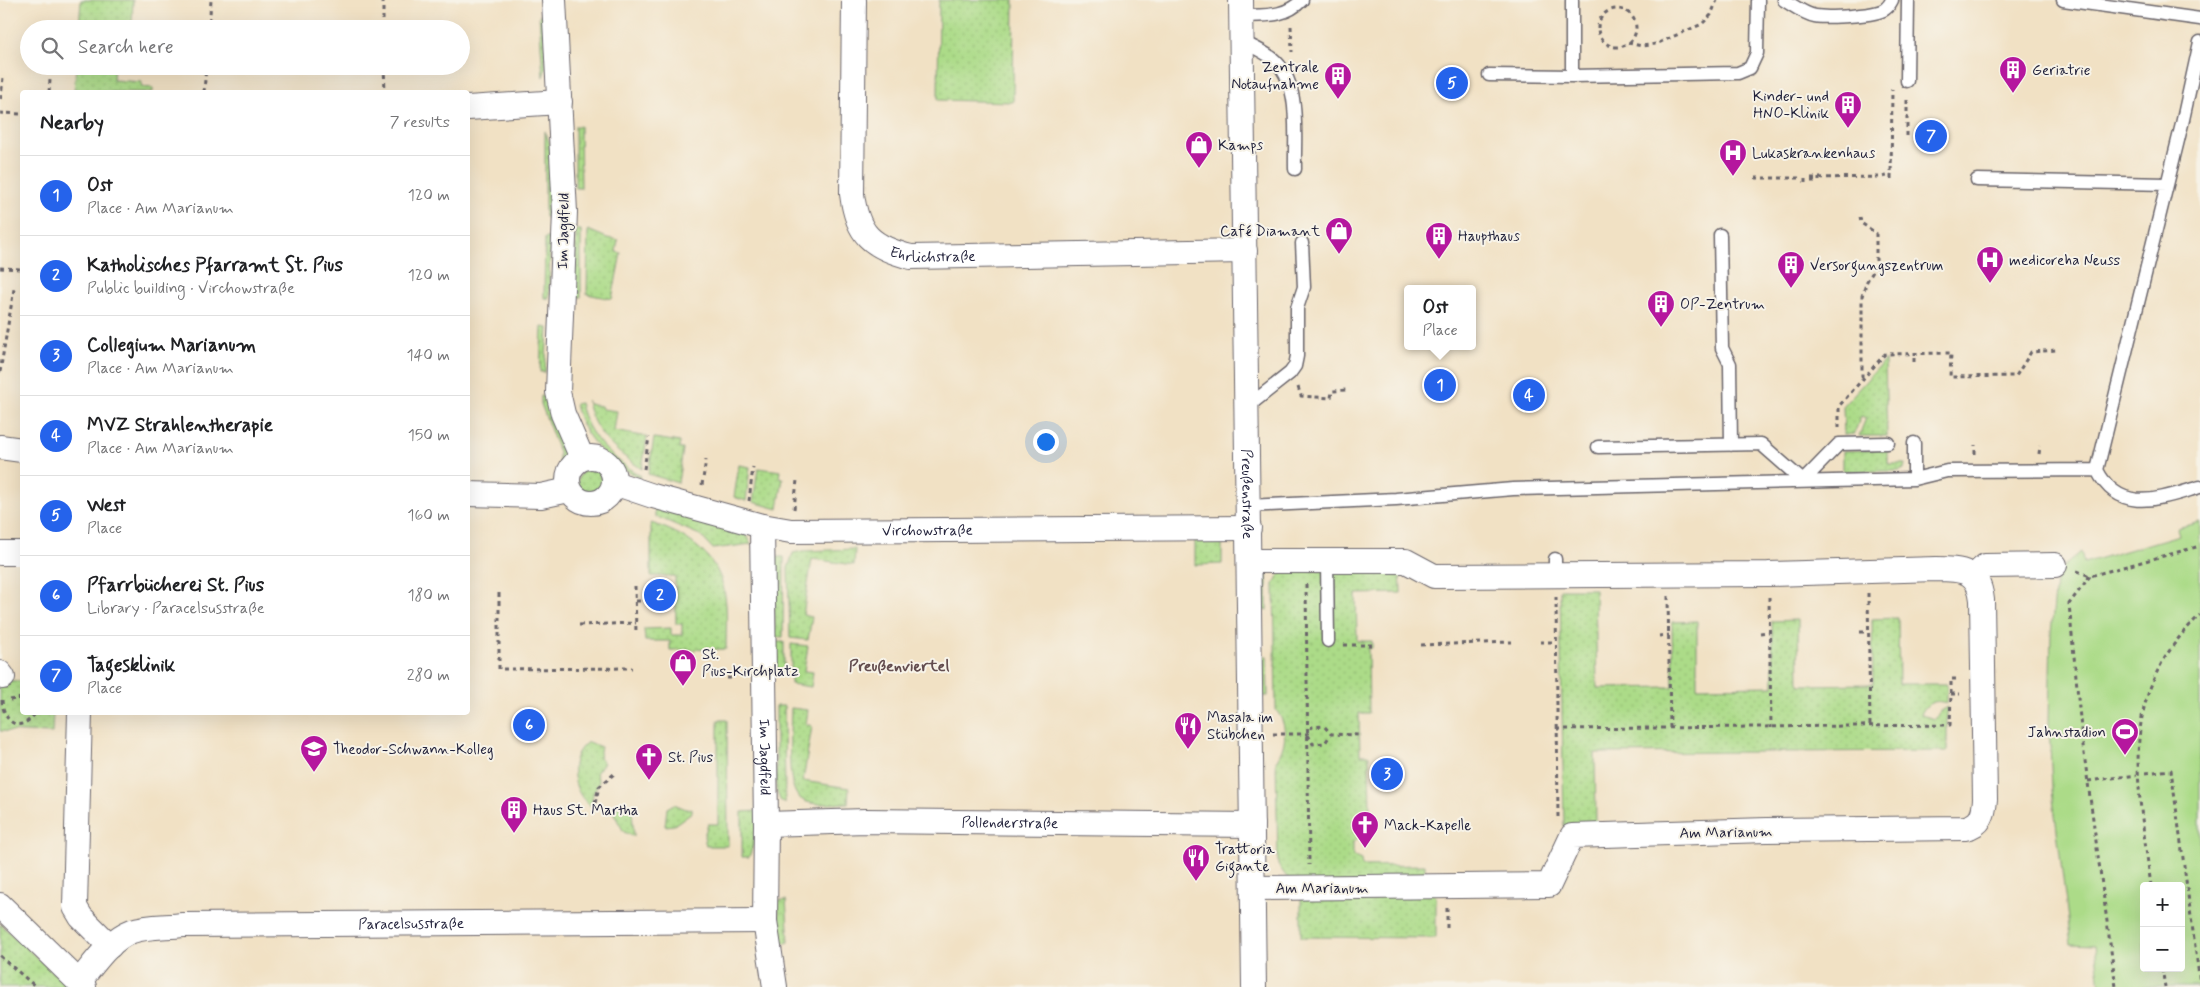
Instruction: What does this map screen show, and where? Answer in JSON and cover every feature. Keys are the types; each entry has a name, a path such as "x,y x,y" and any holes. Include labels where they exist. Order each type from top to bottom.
{"street":[{"name":"Im Jagdfeld","path":"554,0 565,212 558,392 563,414 582,458"},
{"name":"Ehrlichstraße","path":"854,0 852,194 855,215 860,227 876,243 893,252 911,257 1245,251"},
{"name":"Preußenstraße","path":"1241,8 1254,987"},
{"path":"470,108 560,102"},
{"path":"0,447 20,450"},
{"path":"590,456 605,461 614,475 614,483 608,496 594,503 579,501 569,490 568,474 571,467 582,458 590,456"},
{"name":"Virchowstraße","path":"614,483 762,526 791,531 821,532 1249,517"},
{"path":"470,494 541,496 569,490"},
{"name":"Im Jagdfeld","path":"762,526 766,824 764,921 776,987"},
{"path":"0,553 20,554"},
{"path":"1249,561 1406,561 1434,576 1555,567 1668,575 1959,569 1973,577 1985,566 2054,565"},
{"name":"Am Marianum","path":"1253,888 1549,885 1572,836 1767,830 1932,830 1971,827 1982,818 1984,809 1982,600 1980,587 1973,577"},
{"path":"80,715 75,906 81,917 110,946"},
{"name":"Pollenderstraße","path":"766,824 866,821 1252,825"},
{"path":"0,905 82,984"},
{"name":"Paracelsusstraße","path":"82,984 110,946 133,931 183,925 764,921"}],"lane":[{"path":"1241,8 1281,14 1291,10 1302,0"},
{"path":"1572,0 1572,76"},
{"path":"1490,75 1572,76 1738,73 1750,68 1758,53 1758,0"},
{"path":"1784,0 1804,12 1816,16 1829,17 1878,12 1886,9 1892,0"},
{"path":"1908,0 1908,81"},
{"path":"2062,0 2200,19"},
{"path":"1241,41 1271,57 1289,81 1293,100 1295,169"},
{"path":"2200,42 2168,184 2097,470 2108,488 2129,499 2142,501 2158,499 2200,487"},
{"path":"1977,180 2168,184"},
{"path":"1720,235 1722,348 1730,364 1731,445"},
{"path":"1247,407 1292,370 1297,356 1297,308 1304,287 1302,243"},
{"path":"1803,481 1839,444 1888,443"},
{"path":"1914,443 1914,479"},
{"path":"1598,447 1761,444 1803,481"},
{"path":"1249,517 1396,499 1513,488 1914,479 1947,470 2097,470"},
{"path":"1316,561 1328,641"}],"path":[{"path":"210,20 211,0"},
{"path":"383,0 383,20"},
{"path":"1628,43 1635,27 1631,16 1620,9 1608,11 1603,15 1598,27 1602,39 1611,46 1628,43 1642,46 1656,44 1702,24 1711,14 1717,0"},
{"path":"1284,72 1292,58 1291,10"},
{"path":"204,90 205,75"},
{"path":"384,75 385,90"},
{"path":"1,99 2,77"},
{"path":"49,90 50,80"},
{"path":"1811,179 1818,181 1819,178 1860,179 1891,177 1892,81 1908,81 1907,136"},
{"path":"0,112 20,114"},
{"path":"1805,175 1805,183"},
{"path":"1755,178 1800,178"},
{"path":"1860,216 1860,223 1876,233 1876,267 1867,281 1862,296 1862,380"},
{"path":"0,268 20,270"},
{"path":"0,372 14,289"},
{"path":"1839,444 1839,406 1885,354 1951,353 1950,377 2016,376 2031,352 2056,350"},
{"path":"1914,354 1914,362"},
{"path":"1292,370 1301,396 1331,398 1332,391 1347,390"},
{"path":"644,474 648,437"},
{"path":"701,493 706,460"},
{"path":"748,506 753,467"},
{"path":"793,517 797,480"},
{"path":"2116,987 2088,781 2069,604 2090,576 2200,546"},
{"path":"1309,888 1307,734 1316,561"},
{"path":"1555,567 1558,820 1572,836"},
{"path":"1868,570 1870,726"},
{"path":"1768,574 1770,728"},
{"path":"1668,575 1670,729"},
{"path":"635,586 636,634"},
{"path":"499,593 499,669 632,668"},
{"path":"636,602 644,602"},
{"path":"2150,882 2137,775 2137,748 2146,700 2163,661 2186,629 2200,615"},
{"path":"579,625 636,623"},
{"path":"1760,633 1769,632"},
{"path":"1860,632 1868,632"},
{"path":"1659,636 1669,636"},
{"path":"1421,644 1512,642"},
{"path":"1540,642 1556,642"},
{"path":"727,678 733,678"},
{"path":"1557,729 1950,725 1951,694 1983,693"},
{"path":"2,701 3,712 9,720 17,724 23,725 30,722 34,715"},
{"path":"1307,734 1312,727 1324,726 1332,734 1359,735"},
{"path":"1272,734 1307,734"},
{"path":"1307,734 1312,744 1325,743 1332,734"},
{"path":"2146,773 2172,770 2200,983"},
{"path":"596,803 599,787 615,773"},
{"path":"2088,781 2137,775"},
{"path":"0,956 36,987"},
{"path":"2163,972 2165,987"}],"green space":[{"path":"81,0 133,0 132,20 80,20"},
{"path":"939,0 1014,0 1013,102 938,100"},
{"path":"539,15 544,15 546,67 543,77"},
{"path":"75,75 113,75 113,80 142,82 141,87 153,88 153,90 74,90"},
{"path":"575,126 580,126 581,188 575,188"},
{"path":"545,131 550,144 551,218 545,217"},
{"path":"576,230 581,230 581,297 575,297"},
{"path":"588,230 607,238 618,240 616,252 621,253 612,299 587,294"},
{"path":"545,238 550,238 549,298 544,298"},
{"path":"542,327 548,328 545,372 540,372"},
{"path":"1885,360 1887,436 1859,436 1866,418 1861,416 1854,434 1844,435 1843,406"},
{"path":"541,396 546,397 548,408 565,452 566,463 562,473 554,482 559,466 559,452 541,404"},
{"path":"587,400 589,404 601,406 602,409 617,411 614,431 647,437 642,469 623,456 607,440 594,422"},
{"path":"580,403 583,415 595,437 611,454 641,476 640,478 608,457 591,438 584,428 575,404"},
{"path":"654,438 680,442 679,449 683,449 678,483 648,474"},
{"path":"1888,449 1888,464 1905,464 1904,469 1900,471 1843,471 1843,451"},
{"path":"739,465 750,467 746,501 734,497"},
{"path":"758,468 781,471 780,477 783,478 778,509 753,502"},
{"path":"591,469 600,473 604,482 600,491 591,495 582,491 578,482 582,473"},
{"path":"655,507 741,532 748,537 751,544 713,549 700,535 655,516"},
{"name":"Jahnstadion","path":"2200,522 2200,987 2100,987 2095,945 2071,944 2052,790 2049,721 2051,633 2057,572 2081,552 2084,563 2179,535 2177,528"},
{"path":"651,523 687,539 707,556 714,566 724,590 726,649 670,650 670,641 645,641 644,629 671,628 671,635 682,635 682,624 676,624 675,576 651,576"},
{"path":"1195,539 1222,542 1222,564 1195,565"},
{"path":"855,549 854,565 812,559 803,615 812,617 808,640 790,638 788,568 793,553"},
{"path":"774,557 784,557 783,637 775,637"},
{"path":"1400,568 1401,593 1356,594 1357,641 1372,641 1372,648 1368,648 1369,713 1359,713 1360,755 1369,755 1370,816 1361,817 1361,836 1353,842 1353,856 1361,860 1362,866 1425,865 1425,877 1436,897 1436,938 1301,937 1301,897 1278,865 1276,761 1280,755 1285,735 1283,722 1276,710 1274,584 1278,576 1285,571"},
{"path":"1261,575 1267,575 1267,610 1261,610"},
{"path":"1560,589 1595,589 1597,688 1673,687 1672,622 1697,621 1697,687 1773,686 1772,621 1798,620 1799,685 1873,684 1872,619 1898,618 1899,684 1947,684 1947,703 1931,703 1921,715 1935,719 1940,711 1947,707 1947,751 1595,753 1596,825 1564,826"},
{"path":"775,642 784,642 784,672 775,672"},
{"path":"791,644 808,646 804,671 813,672 811,687 791,684"},
{"path":"1262,656 1267,656 1268,696 1262,696"},
{"path":"0,680 20,681 20,715 53,715 52,733 0,731"},
{"path":"776,706 784,706 785,803 780,800 776,789"},
{"path":"791,708 808,710 806,724 812,726 803,781 849,788 848,803 811,803 801,799 796,793 790,771"},
{"path":"718,720 727,720 728,846 706,846 704,836 708,824 718,824"},
{"path":"588,742 601,747 599,757 604,763 596,773 599,782 593,794 591,806 579,792 575,784 574,774 576,756"},
{"path":"626,804 632,811 634,836 624,832 614,814 616,807"},
{"path":"674,804 686,809 692,808 692,812 674,825 665,826 667,808"},
{"path":"757,811 757,835 749,857 742,857 742,812"},
{"path":"786,900 789,942 781,944 778,901"},
{"path":"0,924 69,987 0,987"}],"place":[{"name":"West","path":"1452,83"},
{"name":"Geriatrie","path":"2013,94"},
{"name":"Zentrale Notaufnahme","path":"1338,100"},
{"name":"Kinder- und HNO-Klinik","path":"1848,129"},
{"name":"Tagesklinik","path":"1931,136"},
{"name":"Kamps","path":"1199,169"},
{"name":"Lukaskrankenhaus","path":"1733,177"},
{"name":"Café Diamant","path":"1339,255"},
{"name":"Haupthaus","path":"1439,260"},
{"name":"medicoreha Neuss","path":"1990,284"},
{"name":"Versorgungszentrum","path":"1791,289"},
{"name":"OP-Zentrum","path":"1661,328"},
{"name":"Ost","path":"1440,385"},
{"name":"MVZ Strahlentherapie","path":"1529,395"},
{"name":"Katholisches Pfarramt St. Pius","path":"660,595"},
{"name":"St. Pius-Kirchplatz","path":"683,687"},
{"name":"Pfarrbücherei St. Pius","path":"529,725"},
{"name":"Masala im Stübchen","path":"1188,750"},
{"name":"Jahnstadion","path":"2125,756"},
{"name":"Theodor-Schwann-Kolleg","path":"314,773"},
{"name":"Collegium Marianum","path":"1387,774"},
{"name":"St. Pius","path":"649,781"},
{"name":"Haus St. Martha","path":"514,834"},
{"name":"Mack-Kapelle","path":"1365,849"},
{"name":"Trattoria Gigante","path":"1196,882"}],"district":[{"name":"Preußenviertel","path":"899,665"}]}
